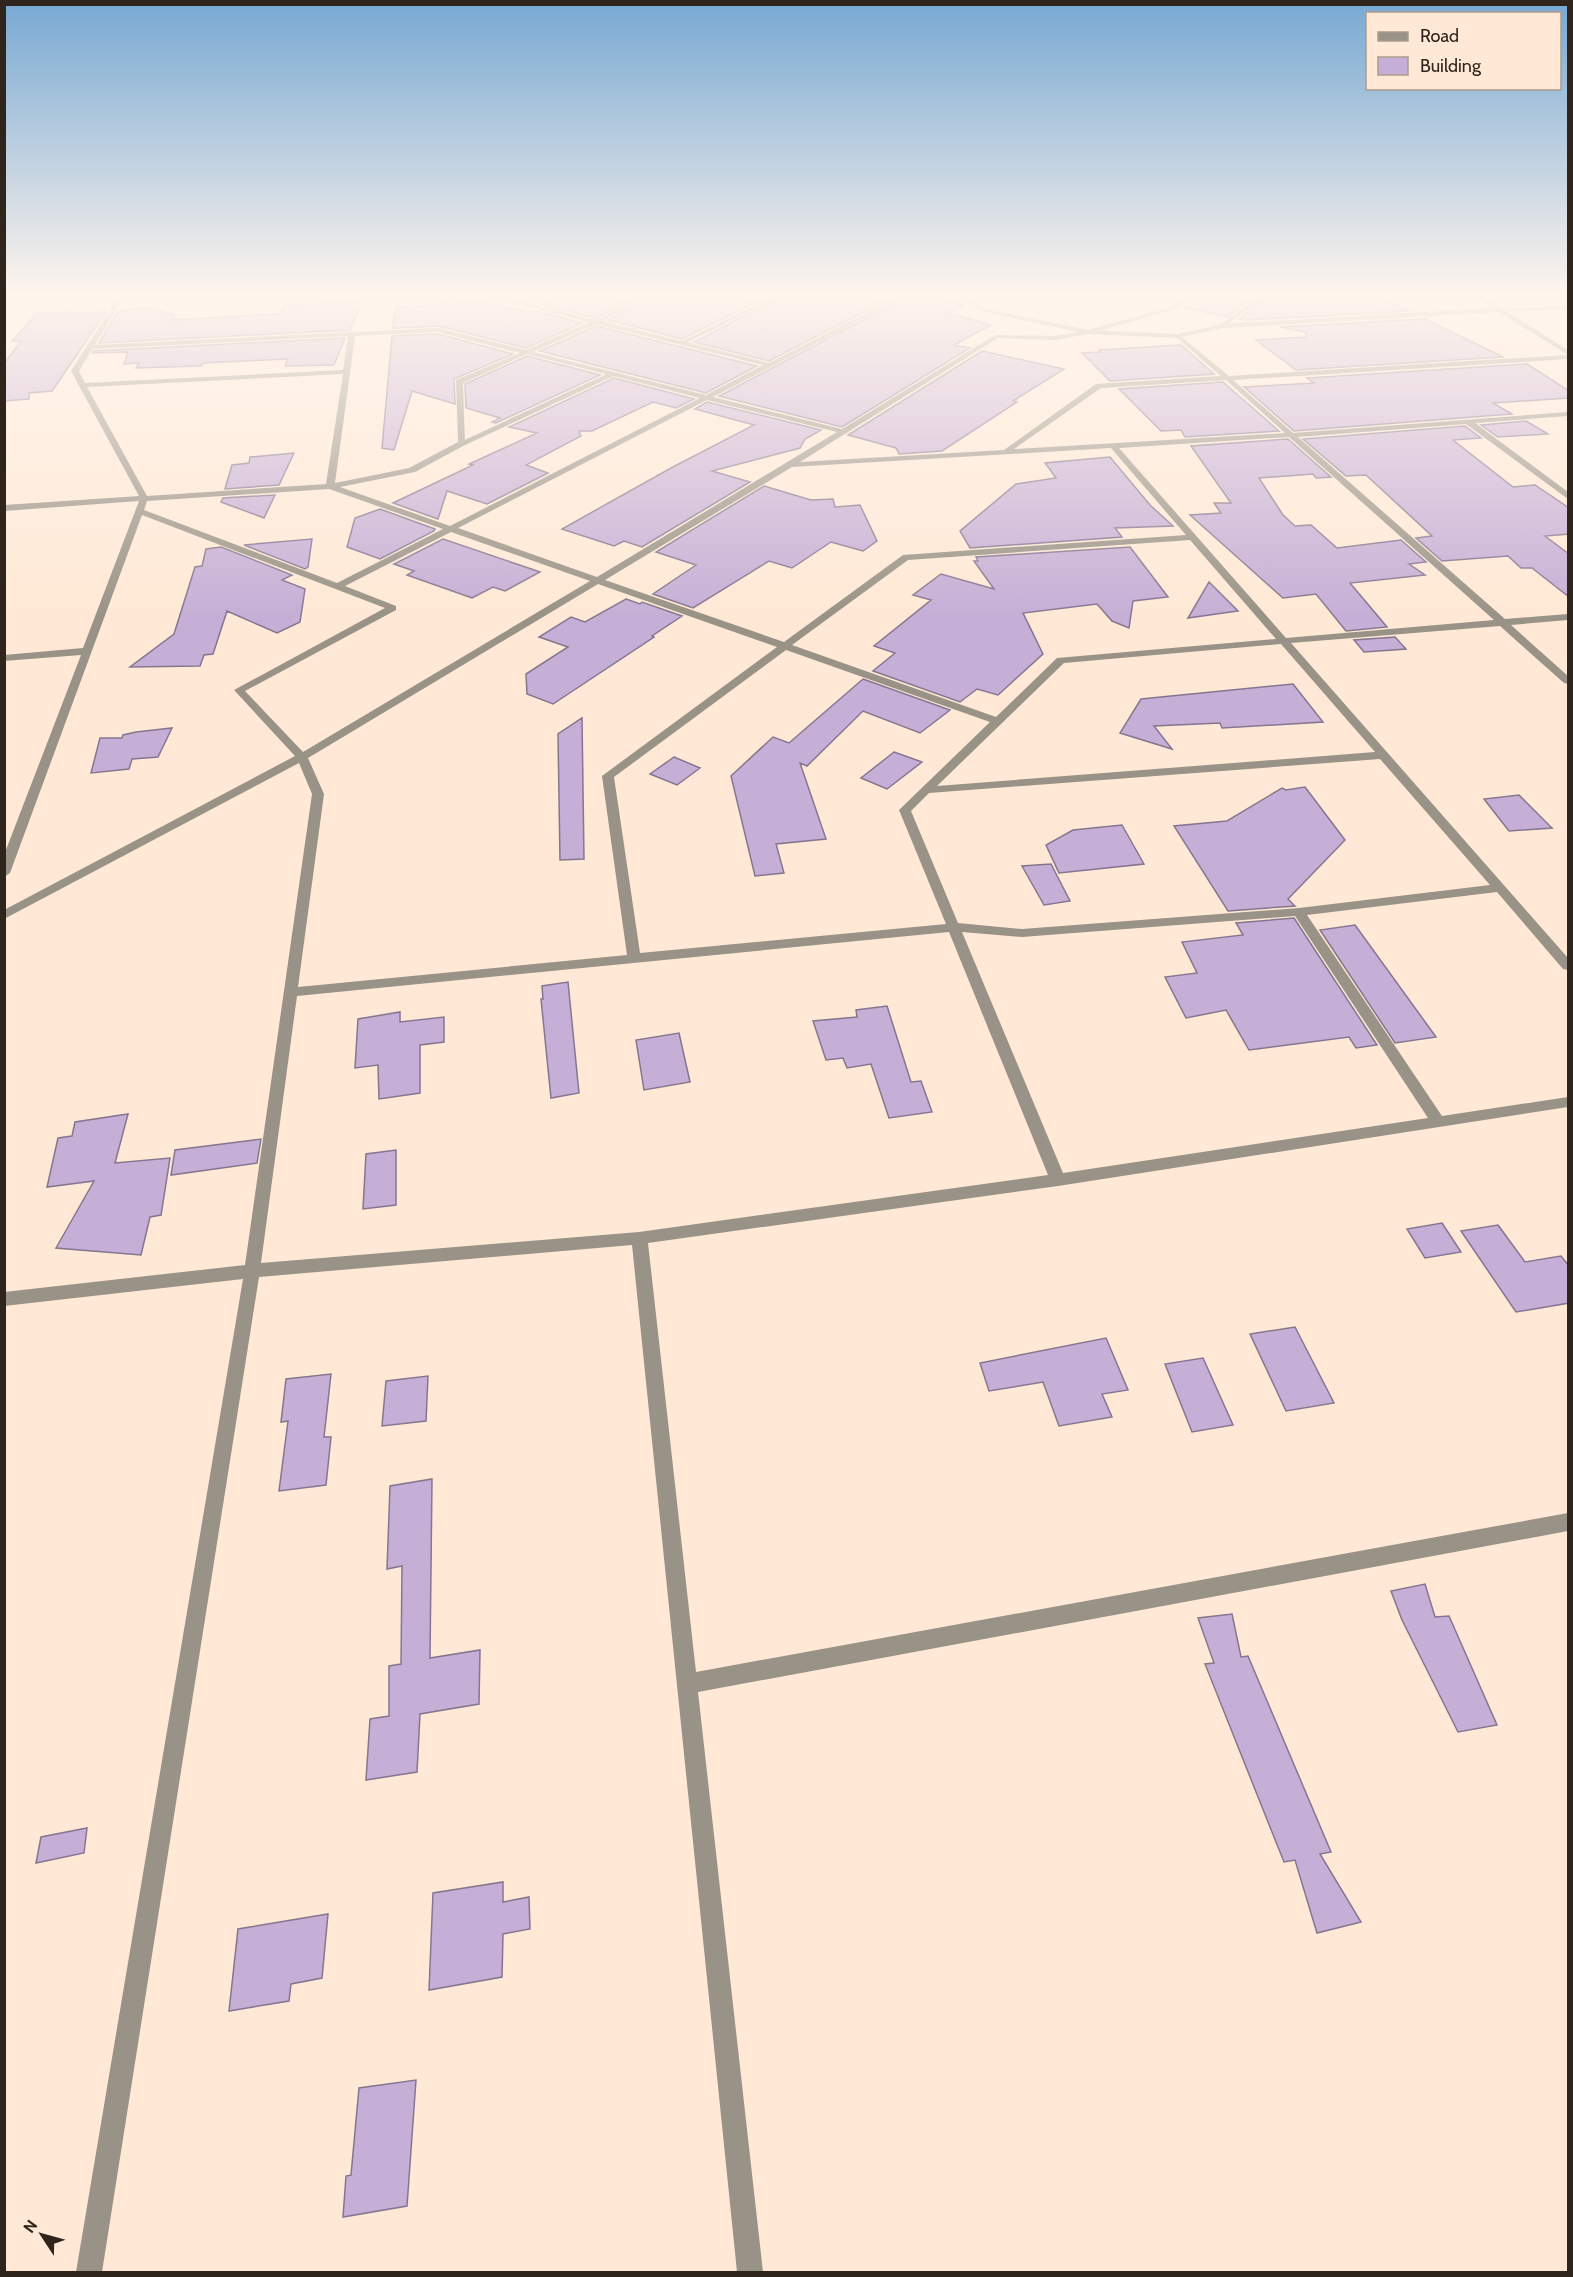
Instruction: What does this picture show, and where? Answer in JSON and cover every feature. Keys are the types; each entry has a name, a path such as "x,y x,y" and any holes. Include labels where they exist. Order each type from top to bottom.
{"street":[{"path":"4,873 144,498 91,402"},
{"path":"330,486 342,402"},
{"path":"460,402 462,443"},
{"path":"4,508 330,486 378,478 412,470 462,443 552,402"},
{"path":"337,586 698,402"},
{"path":"723,402 841,431"},
{"path":"4,915 302,756 790,465 888,402"},
{"path":"1006,452 1075,402"},
{"path":"1255,402 1569,681"},
{"path":"790,465 1291,435 1569,414"},
{"path":"1467,421 1569,496"},
{"path":"1112,445 1569,966"},
{"path":"330,486 998,721"},
{"path":"89,2272 252,1271 318,794 302,756 238,690 393,608 140,512"},
{"path":"634,958 608,776 906,557 1192,537"},
{"path":"1058,1179 905,810 1062,660 1569,617"},
{"path":"4,658 88,651"},
{"path":"926,790 1384,755"},
{"path":"291,992 954,927 1022,933 1299,912 1500,888"},
{"path":"1299,912 1438,1122"},
{"path":"4,1299 252,1271 639,1238 1058,1179 1569,1102"},
{"path":"639,1238 750,2272"},
{"path":"686,1684 1569,1522"}],"building":[{"path":"386,402 409,402 394,450 382,448"},
{"path":"466,402 541,402 496,423 492,422 500,418 466,408"},
{"path":"562,402 652,402 592,431 579,431 581,436 526,465 548,473 487,504 447,491 438,519 393,503 473,465 469,464 537,433 509,427"},
{"path":"654,402 687,402 676,408"},
{"path":"708,402 821,430 805,439 800,448 712,471 750,482 642,547 624,541 614,546 562,529 754,425 695,409"},
{"path":"744,402 882,402 842,427"},
{"path":"900,402 1017,402 942,451 899,454 896,448 848,435"},
{"path":"1132,402 1246,402 1279,431 1185,437 1181,430 1161,431"},
{"path":"1261,402 1504,402 1493,403 1512,414 1294,431"},
{"path":"1526,421 1548,434 1498,437 1481,425"},
{"path":"1465,426 1481,438 1453,440 1513,487 1535,485 1569,508 1569,534 1545,536 1569,554 1569,597 1532,568 1521,568 1508,556 1442,561 1416,538 1432,536 1366,475 1346,476 1303,439"},
{"path":"1288,439 1331,477 1316,478 1313,474 1259,478 1283,515 1295,526 1311,525 1337,548 1401,540 1426,562 1409,564 1425,575 1350,583 1387,627 1346,631 1316,594 1283,598 1190,515 1221,513 1214,503 1231,503 1191,446"},
{"path":"294,453 279,485 225,489 232,465 249,463 250,457"},
{"path":"1110,457 1150,505 1173,526 1115,528 1122,537 970,548 960,531 1016,484 1056,478 1045,463"},
{"path":"764,486 811,500 833,499 835,507 860,505 877,541 863,551 831,542 792,568 769,561 693,608 653,594 696,565 656,552"},
{"path":"275,495 264,518 221,502 223,498"},
{"path":"380,509 435,529 380,559 347,547 355,518"},
{"path":"312,539 308,567 305,569 244,545"},
{"path":"443,539 540,572 505,591 493,587 472,598 407,575 414,571 394,564"},
{"path":"221,547 292,575 282,580 305,589 300,622 277,633 227,611 213,654 204,655 200,666 130,667 174,634 195,567 202,566 206,549"},
{"path":"1130,547 1168,597 1133,601 1129,628 1112,621 1097,604 1023,613 1043,654 998,695 977,689 960,702 873,671 895,653 874,646 931,600 913,595 941,574 994,589 974,561 978,561 976,557"},
{"path":"1209,582 1238,611 1188,618"},
{"path":"626,599 682,616 553,704 527,694 526,674 568,647 539,637 571,617 585,622"},
{"path":"1395,637 1406,649 1364,652 1354,640"},
{"path":"863,679 950,710 920,733 863,711 807,766 800,763 826,839 776,844 784,873 755,876 731,776 773,737 789,743"},
{"path":"1293,684 1323,722 1222,728 1220,723 1154,726 1172,749 1120,733 1141,699"},
{"path":"582,718 584,859 560,860 558,734"},
{"path":"172,728 158,757 132,759 129,769 91,773 100,738 122,738 123,735 136,732"},
{"path":"894,752 922,762 887,789 861,778"},
{"path":"674,757 700,768 677,785 650,774"},
{"path":"1305,787 1345,840 1288,899 1295,906 1228,911 1174,826 1227,821 1282,788 1286,790"},
{"path":"1519,795 1552,828 1509,831 1484,799"},
{"path":"1122,825 1144,864 1059,873 1046,845 1073,830"},
{"path":"1051,864 1070,901 1044,905 1022,866"},
{"path":"1294,918 1377,1045 1356,1048 1349,1037 1249,1050 1226,1010 1186,1018 1165,977 1197,973 1182,942 1243,935 1236,923"},
{"path":"1355,925 1436,1037 1395,1043 1320,930"},
{"path":"568,982 579,1093 551,1098 541,999 543,999 542,986"},
{"path":"887,1006 911,1082 921,1081 932,1112 889,1118 871,1064 847,1068 843,1058 826,1060 813,1021 857,1017 856,1010"},
{"path":"400,1012 400,1022 444,1017 444,1042 420,1045 420,1093 379,1099 378,1065 355,1068 358,1019"},
{"path":"679,1033 690,1082 644,1090 636,1040"},
{"path":"128,1114 115,1163 170,1158 161,1215 150,1217 141,1255 56,1248 94,1181 47,1187 58,1138 72,1136 75,1122"},
{"path":"261,1139 257,1163 171,1175 175,1150"},
{"path":"396,1150 396,1205 363,1209 366,1154"},
{"path":"1442,1223 1461,1252 1425,1258 1407,1229"},
{"path":"1498,1225 1525,1262 1561,1256 1569,1266 1569,1303 1516,1312 1461,1231"},
{"path":"1295,1327 1334,1403 1286,1411 1250,1334"},
{"path":"1106,1338 1128,1390 1102,1394 1112,1417 1059,1426 1043,1382 989,1391 980,1363"},
{"path":"1203,1358 1233,1425 1192,1432 1165,1364"},
{"path":"331,1374 324,1437 331,1437 326,1485 279,1491 288,1421 281,1422 286,1379"},
{"path":"428,1376 426,1421 382,1426 386,1381"},
{"path":"432,1479 430,1658 480,1650 479,1704 420,1714 417,1772 366,1780 370,1719 389,1716 389,1666 401,1664 402,1566 387,1569 390,1486"},
{"path":"1425,1584 1435,1617 1449,1616 1497,1725 1458,1732 1402,1620 1391,1591"},
{"path":"1232,1614 1241,1657 1248,1656 1331,1852 1320,1854 1361,1922 1317,1933 1295,1860 1284,1862 1205,1664 1214,1663 1198,1618"},
{"path":"87,1828 84,1853 36,1863 41,1837"},
{"path":"503,1882 503,1902 529,1897 530,1929 503,1934 502,1977 429,1990 433,1893"},
{"path":"328,1914 322,1978 291,1984 289,2001 229,2011 238,1929"},
{"path":"416,2080 407,2206 343,2217 346,2176 351,2175 359,2088"}]}
